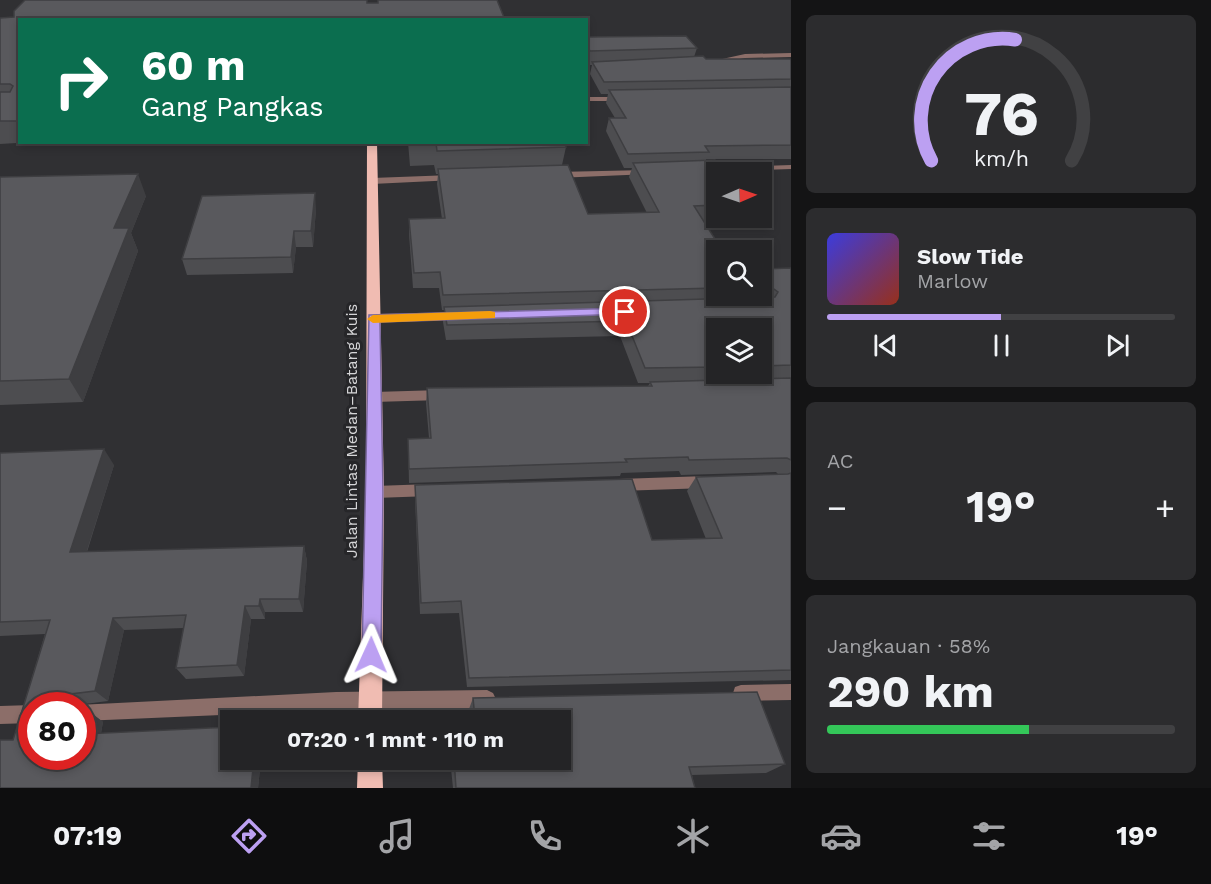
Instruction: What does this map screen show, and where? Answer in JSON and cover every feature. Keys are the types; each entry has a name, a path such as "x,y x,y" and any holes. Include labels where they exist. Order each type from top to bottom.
{"highway":[{"name":"Jalan Lintas Medan–Batang Kuis","path":"370,710 375,492 372,144"},
{"path":"370,770 370,788"}],"street":[{"path":"703,64 746,56 791,55"},
{"path":"588,99 632,98"},
{"path":"695,170 791,167"},
{"path":"552,175 659,171"},
{"path":"372,181 468,178"},
{"path":"373,318 468,316"},
{"path":"374,397 457,395"},
{"path":"599,486 717,482"},
{"path":"375,492 446,490"},
{"path":"721,694 791,692"},
{"path":"96,711 370,701 499,699"},
{"path":"0,716 18,715"}],"building":[{"path":"25,0 367,0 367,3 378,3 378,0 497,0 504,18 18,18 18,121 0,121 0,92 10,92 13,86 0,84 0,18 14,17 14,11"},
{"path":"686,36 697,48 590,51 588,37"},
{"path":"703,56 706,59 790,59 791,79 604,82 592,62"},
{"path":"791,87 791,145 705,146 709,152 628,154 609,118 626,118 609,90"},
{"path":"436,144 565,144 566,147 437,151"},
{"path":"715,160 716,162 706,162 706,205 694,206 716,240 706,240 706,288 443,295 440,272 414,273 409,219 445,218 438,169 568,165 588,214 659,212 633,163"},
{"path":"138,174 114,228 129,228 69,379 0,381 0,177"},
{"path":"315,193 311,231 294,231 291,257 182,259 202,196"},
{"path":"791,268 791,365 772,366 772,318 706,318 706,367 645,368 626,321 447,325 444,307 706,299 706,306 772,306 772,297 775,297 778,292 772,288 772,269"},
{"path":"791,378 791,460 787,458 689,460 688,457 625,459 627,462 409,469 408,439 431,438 427,388 652,386 650,382 706,380 706,384 772,384 772,379"},
{"path":"104,449 70,552 304,546 299,599 260,599 259,606 245,606 237,665 176,668 186,615 113,618 95,691 28,692 50,620 0,622 0,453"},
{"path":"791,473 791,670 469,678 461,601 421,603 415,485 632,479 652,540 722,538 696,477"},
{"path":"757,692 785,764 689,767 695,788 456,788 455,770 571,770 571,710 474,710 473,698"},
{"path":"18,724 18,770 96,770 96,733 220,728 220,770 253,770 251,788 0,788 0,740 13,740"}],"slow traffic":[{"path":"373,319 490,315"}],"route":[{"path":"371,655 375,492 373,318 625,312"}]}
